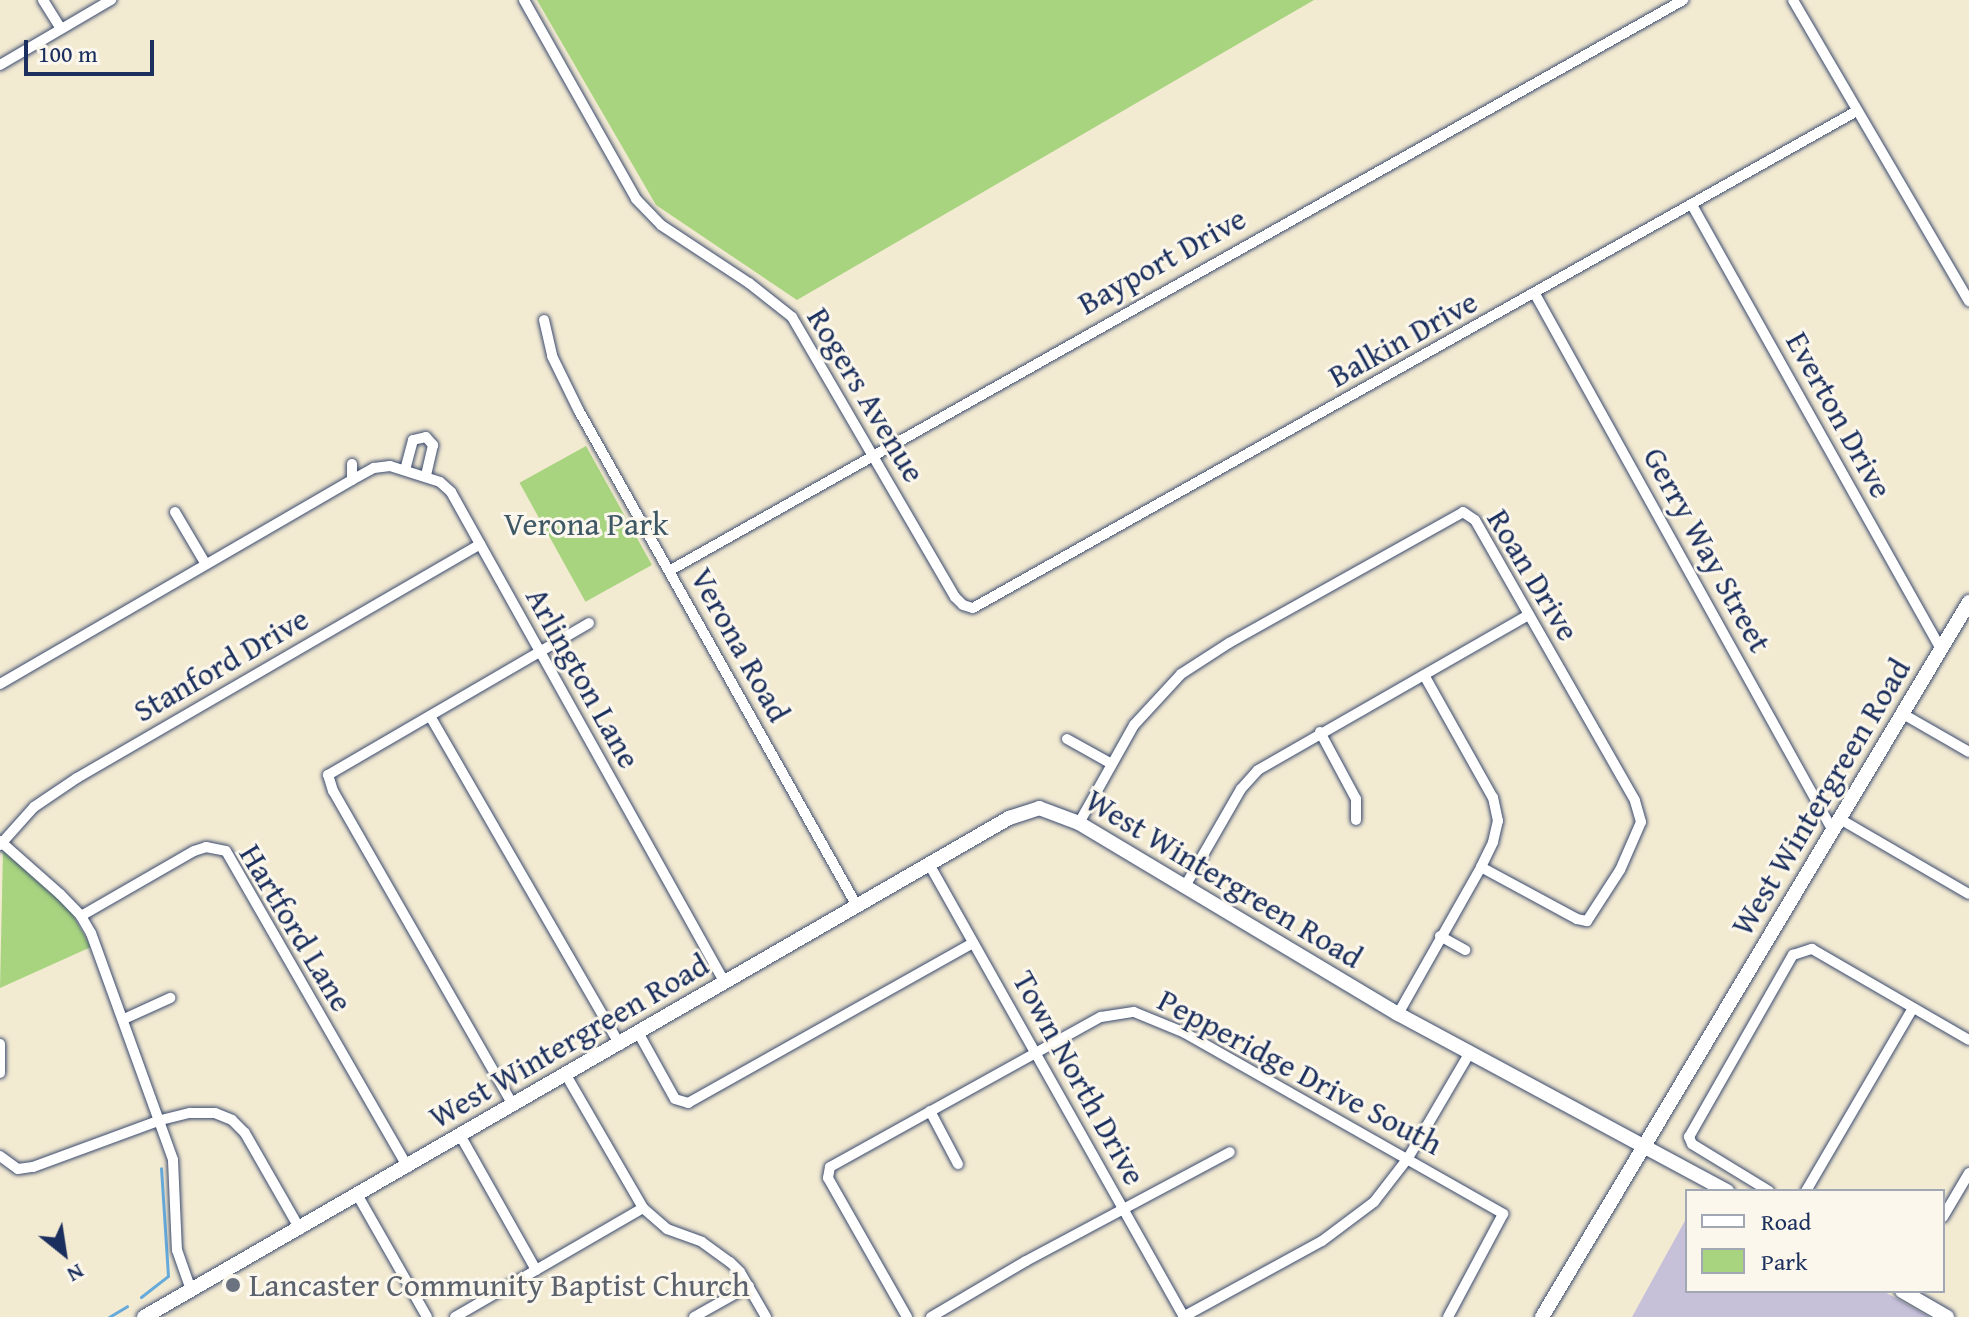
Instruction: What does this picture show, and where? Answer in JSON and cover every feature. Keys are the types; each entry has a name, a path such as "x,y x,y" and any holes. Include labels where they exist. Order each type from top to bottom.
{"street":[{"path":"43,0 61,29"},
{"path":"0,65 111,0"},
{"name":"Rogers Avenue","path":"524,0 636,199 661,225 739,275 792,317 955,597 973,608"},
{"name":"Bayport Drive","path":"669,571 1683,0"},
{"path":"1793,0 1969,301"},
{"name":"Balkin Drive","path":"973,608 1857,111"},
{"name":"Everton Drive","path":"1692,205 1941,649"},
{"name":"Gerry Way Street","path":"1535,294 1837,825"},
{"name":"Verona Road","path":"544,320 552,356 579,411 857,906"},
{"path":"405,470 413,440 426,437 433,445 426,476"},
{"path":"352,464 352,480"},
{"name":"Arlington Lane","path":"0,684 352,480 382,466 426,476 440,482 451,492 725,983"},
{"path":"175,512 205,563"},
{"name":"Roan Drive","path":"1079,823 1134,725 1181,674 1229,643 1463,512 1475,520 1635,801 1641,822 1620,870 1587,921 1577,919 1481,867"},
{"name":"Stanford Drive","path":"1,843 34,807 77,778 480,544"},
{"name":"West Wintergreen Road","path":"144,1317 1026,810 1048,811 1079,823 1398,1014 1645,1145 1969,602"},
{"path":"1184,888 1249,779 1266,764 1529,615"},
{"path":"513,1105 333,791 328,775 589,623"},
{"path":"1398,1014 1481,867 1497,832 1497,810 1424,675"},
{"path":"1903,714 1969,752"},
{"path":"430,716 620,1045"},
{"path":"1320,732 1356,799 1356,820"},
{"path":"1067,739 1112,764"},
{"path":"1837,825 1969,894"},
{"path":"1,843 81,916 124,1019 161,1120 175,1177 177,1250 191,1290"},
{"name":"Hartford Lane","path":"81,916 194,851 206,847 226,851 408,1167"},
{"name":"Town North Drive","path":"929,864 1183,1317"},
{"path":"1440,936 1465,950"},
{"path":"639,1034 675,1099 688,1103 973,943"},
{"path":"1766,1189 1692,1144 1689,1137 1789,962 1801,950 1821,953 1969,1040"},
{"path":"124,1019 170,998"},
{"path":"1807,1189 1913,1008"},
{"name":"Pepperidge Drive South","path":"907,1317 827,1174 836,1163 1110,1014 1148,1015 1503,1214 1448,1317"},
{"path":"0,1044 0,1073"},
{"path":"1183,1317 1350,1223 1388,1187 1469,1054"},
{"path":"566,1075 643,1208 667,1229 702,1242 740,1272 766,1317"},
{"path":"930,1111 958,1164"},
{"path":"0,1156 18,1169 33,1167 161,1120 203,1112 232,1120 254,1148 300,1229"},
{"path":"460,1135 536,1270"},
{"path":"1542,1317 1645,1145 1723,1189"},
{"path":"931,1317 1230,1152"},
{"path":"1945,1214 1969,1173"},
{"path":"358,1196 427,1317"},
{"path":"455,1317 643,1208"},
{"path":"694,1317 749,1286"},
{"path":"1905,1293 1947,1317"}],"shaded area":[{"path":"1685,1221 1685,1293 1887,1293 1929,1317 1632,1317"}],"green space":[{"path":"537,0 1314,0 797,300 656,205"},
{"name":"Verona Park","path":"586,446 652,565 585,602 520,483"},
{"path":"3,851 70,910 91,947 0,988"}],"waterway":[{"path":"141,1297 168,1276 161,1168"},
{"path":"109,1317 127,1306"}],"place":[{"name":"Lancaster Community Baptist Church","path":"233,1285"}]}
